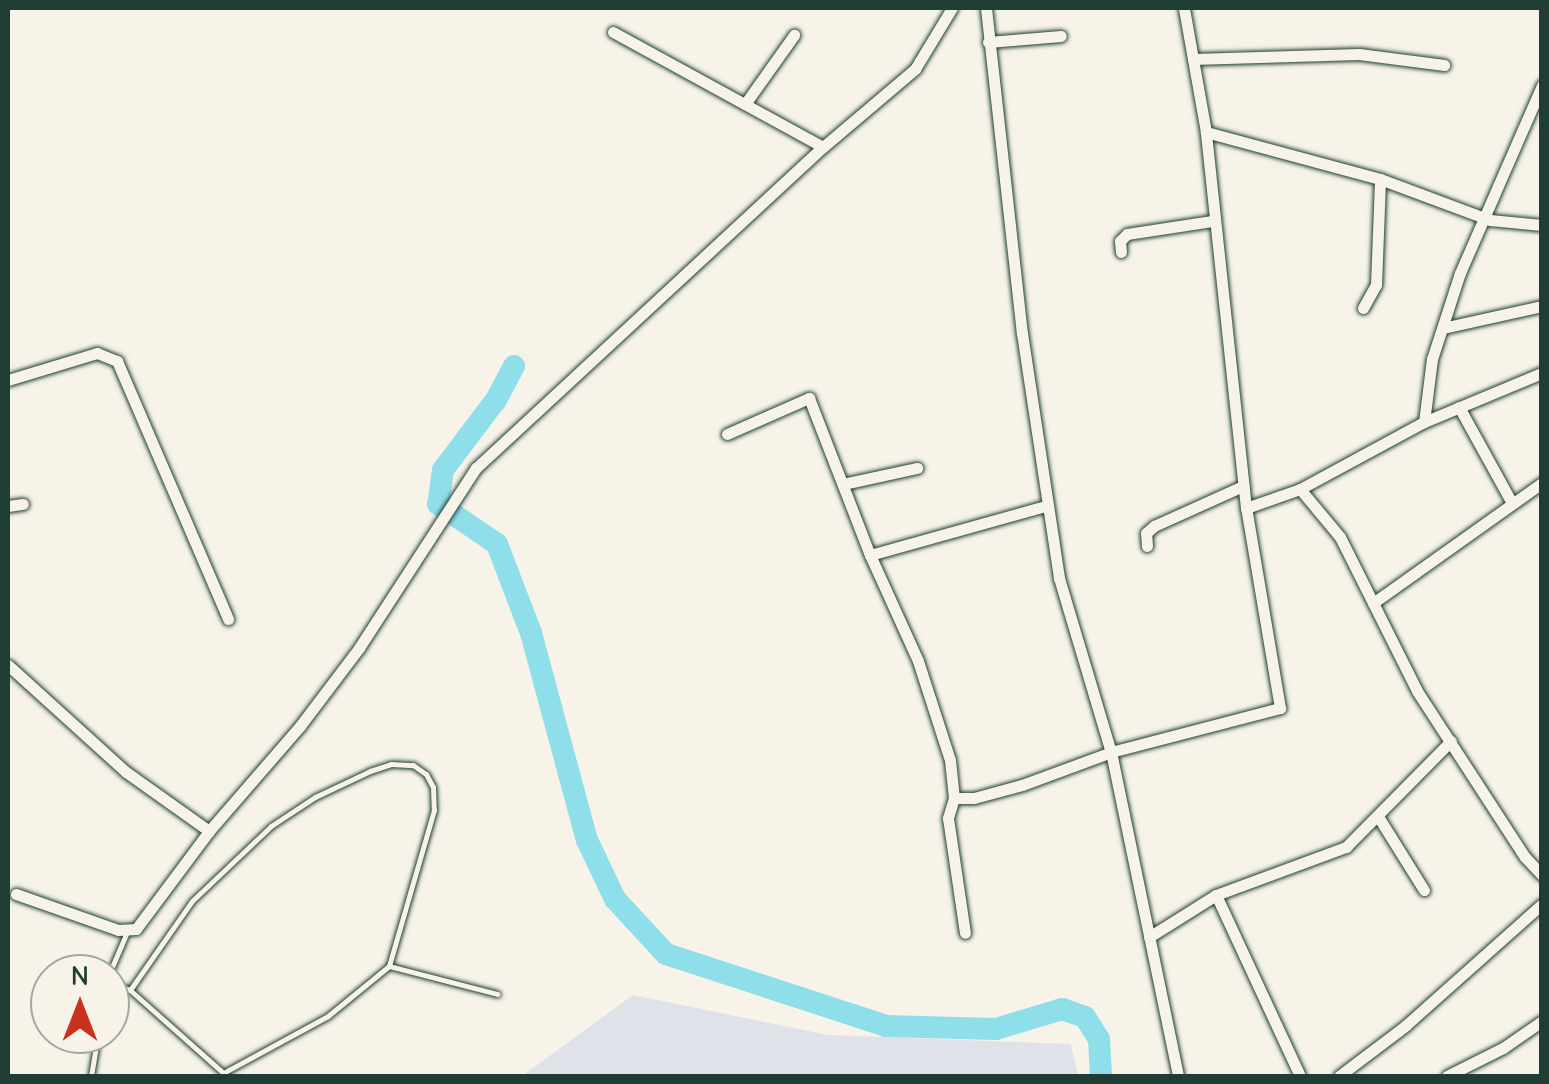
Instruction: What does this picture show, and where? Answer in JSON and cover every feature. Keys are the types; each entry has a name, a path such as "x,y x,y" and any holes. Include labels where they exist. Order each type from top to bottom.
{"street":[{"path":"16,894 128,932 136,929 209,831 347,664 476,468 823,147 916,68 952,8"},
{"path":"986,8 1058,578 1110,752 1178,1076"},
{"path":"954,798 974,798 1022,785 1110,752 1280,708 1246,508 1212,221 1206,132 1184,8"},
{"path":"613,32 823,147"},
{"path":"745,104 794,34"},
{"path":"988,42 1061,36"},
{"path":"1193,59 1359,54 1444,65"},
{"path":"1424,422 1432,358 1481,216 1542,84"},
{"path":"1206,132 1380,179 1481,216 1542,226"},
{"path":"1364,308 1376,285 1380,179"},
{"path":"1122,252 1120,241 1127,234 1212,221"},
{"path":"1443,328 1542,306"},
{"path":"8,380 96,352 117,361 228,619"},
{"path":"1246,508 1300,489 1424,422 1542,373"},
{"path":"727,434 809,398 870,555 918,661 950,760 954,798 948,818 965,933"},
{"path":"1459,407 1512,503"},
{"path":"844,484 917,468"},
{"path":"1373,603 1542,483"},
{"path":"1148,546 1146,533 1154,526 1244,486"},
{"path":"1300,489 1340,537 1417,691 1525,857 1542,875"},
{"path":"8,506 24,504"},
{"path":"870,555 1046,506"},
{"path":"8,665 126,772 209,831"},
{"path":"1148,937 1216,894 1346,847 1452,741"},
{"path":"1379,818 1424,890"},
{"path":"1216,894 1300,1076"},
{"path":"1339,1076 1405,1026 1542,904"},
{"path":"1447,1076 1503,1048 1542,1021"}],"lane":[{"path":"391,764 413,765 426,774 433,787 434,810 389,966 328,1016 226,1074 130,990 192,900 270,826 315,797 370,771 391,764"},
{"path":"118,954 128,932"},
{"path":"389,966 497,994"}],"shaded area":[{"path":"633,995 828,1035 1071,1044 1078,1076 522,1076"}],"waterway":[{"path":"514,366 495,401 443,470 438,504 497,544 531,633 587,840 615,899 666,954 886,1026 996,1029 1062,1009 1085,1017 1099,1039 1101,1076"}]}
